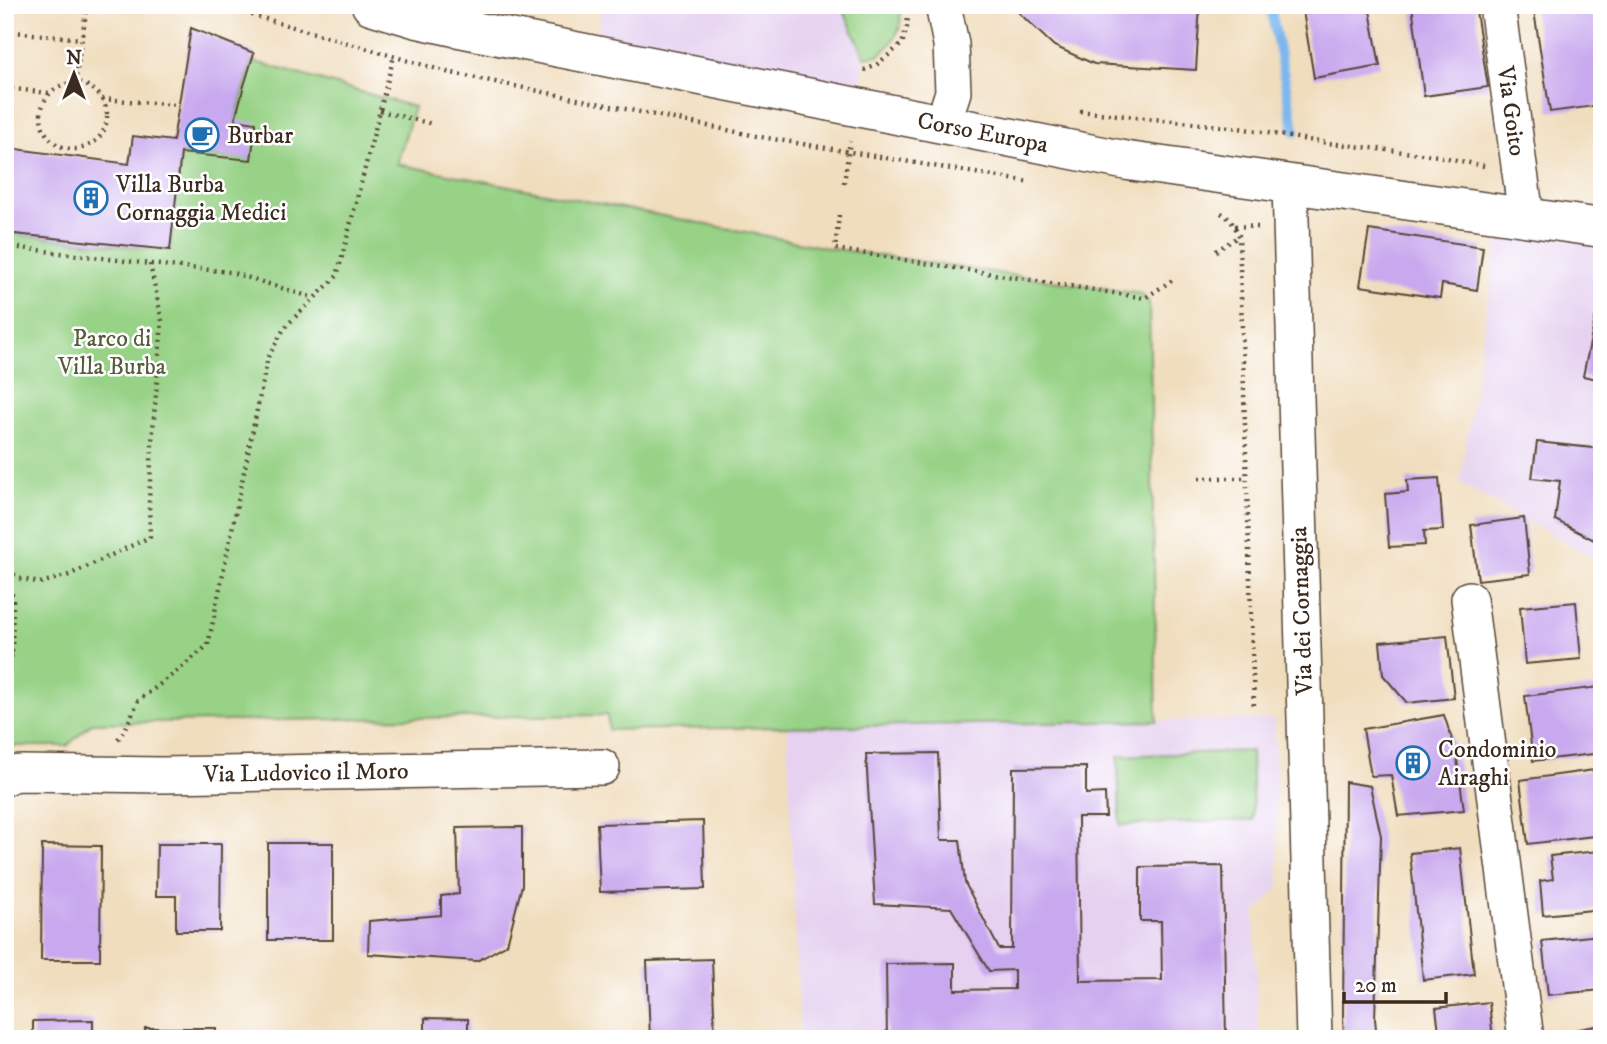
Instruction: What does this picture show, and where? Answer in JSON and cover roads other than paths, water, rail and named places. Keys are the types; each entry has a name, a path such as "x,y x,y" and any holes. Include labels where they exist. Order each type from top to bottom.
{"main road":[{"name":"Corso Europa","path":"371,5 460,28 1128,161 1602,228"}],"street":[{"path":"943,5 951,44 953,92 943,123"},
{"name":"Via Goito","path":"1497,5 1526,216"},
{"name":"Via dei Cornaggia","path":"1290,184 1314,1039"},
{"path":"1469,598 1526,1039"},
{"name":"Via Ludovico il Moro","path":"7,776 602,767"}],"waterway":[{"path":"1270,5 1295,132"}],"place":[{"name":"Burbar","path":"202,135"},
{"name":"Villa Burba Cornaggia Medici","path":"91,198"},
{"name":"Condominio Airaghi","path":"1413,763"}],"park label":[{"name":"Parco di Villa Burba","path":"112,352"}]}
